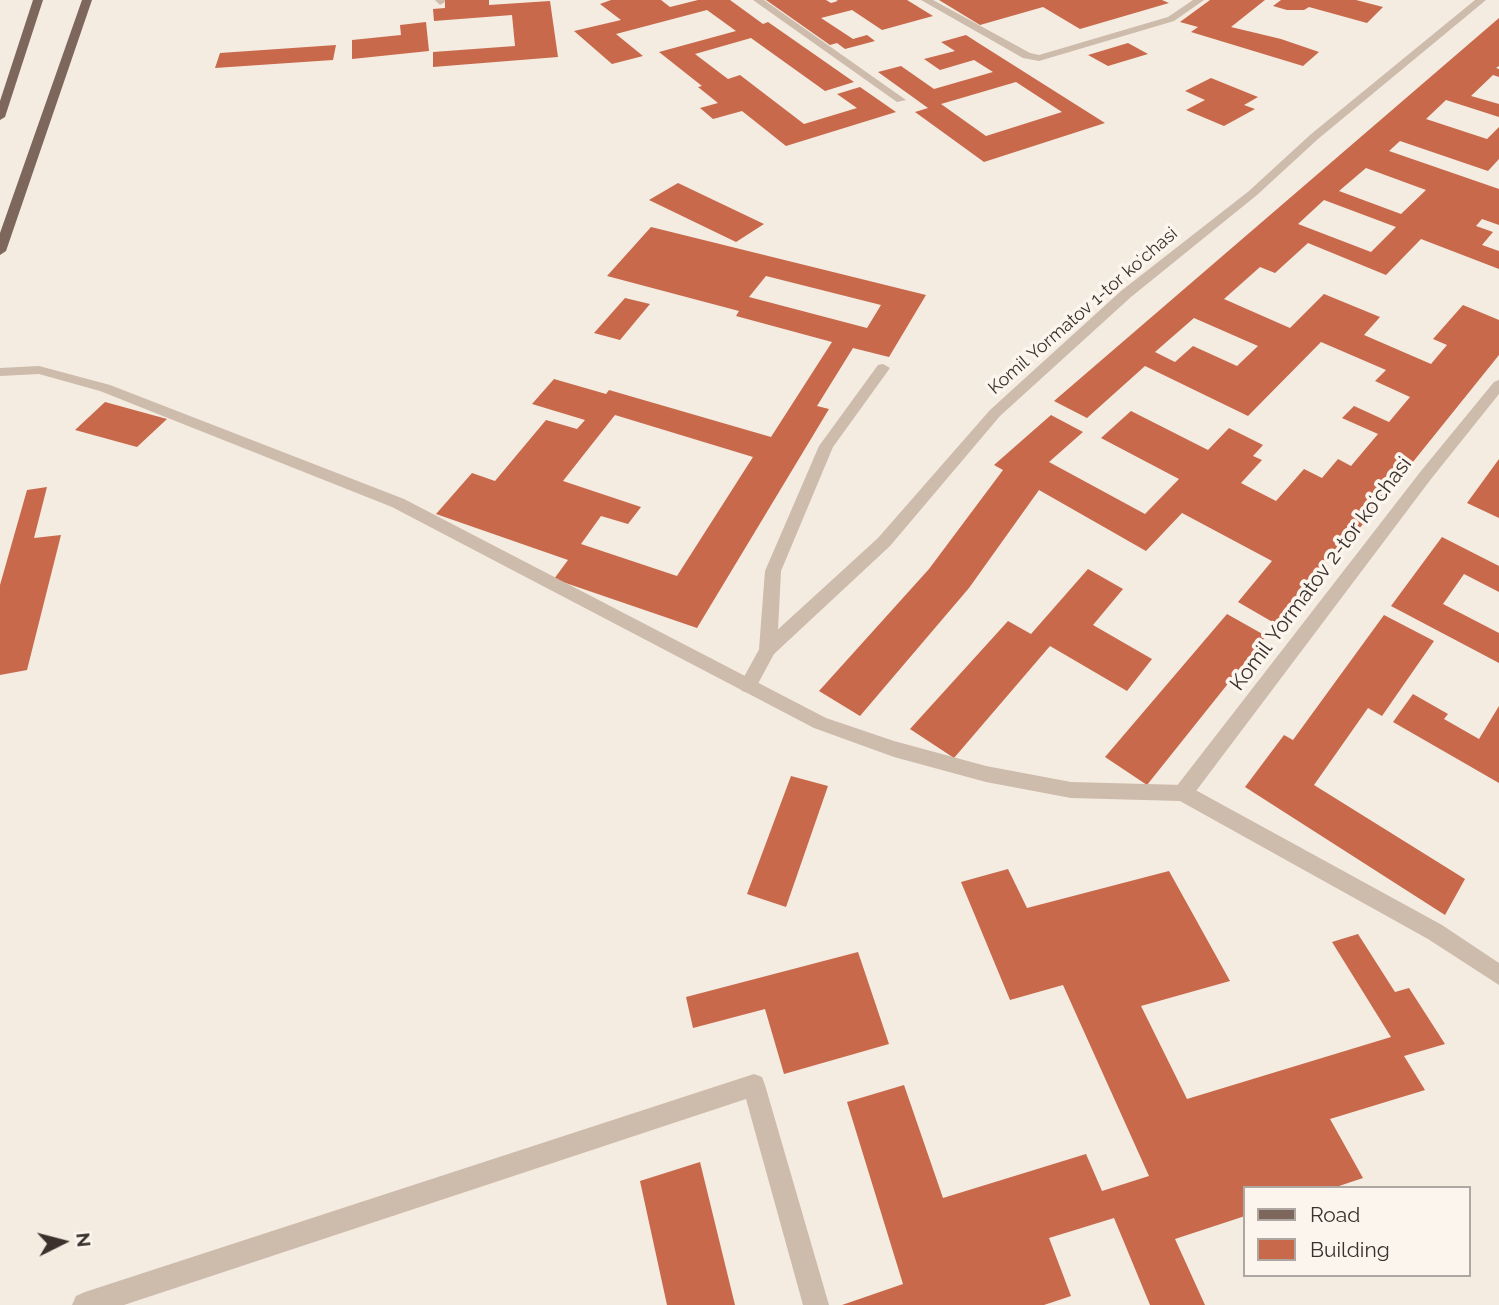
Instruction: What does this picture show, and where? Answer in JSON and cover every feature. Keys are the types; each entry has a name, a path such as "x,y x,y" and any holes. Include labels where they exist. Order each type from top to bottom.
{"main road":[{"path":"0,117 4,92 38,0"},
{"path":"0,251 87,0"}],"street":[{"path":"758,0 901,100"},
{"path":"926,0 1027,56 1040,58 1171,19 1199,0"},
{"name":"Komil Yormatov 1-tor koʻchasi","path":"748,686 768,649 884,542 995,413 1126,294 1253,193 1314,138 1481,0"},
{"path":"768,649 773,571 826,446 883,368"},
{"path":"0,372 40,370 105,388 398,503 820,723 894,749 986,774 1070,790 1183,793 1435,932 1499,975"},
{"name":"Komil Yormatov 2-tor koʻchasi","path":"1183,793 1426,475 1499,385"},
{"path":"85,1305 754,1085 816,1305"}],"building":[{"path":"445,0 489,0 489,5 550,1 558,57 433,67 433,52 515,46 512,15 434,21 433,9 445,8"},
{"path":"611,0 661,0 670,7 698,0 730,0 763,24 768,22 854,82 825,91 751,38 695,54 728,79 740,75 804,124 857,108 837,94 860,87 896,112 786,146 742,111 713,119 700,108 718,103 698,87 702,86 659,52 736,31 707,10 616,34 643,56 612,64 574,31 621,20 600,4"},
{"path":"766,0 826,0 831,3 838,1 836,0 907,0 933,16 882,30 852,10 821,18 853,39 867,35 875,41 845,49 837,43 830,45"},
{"path":"939,0 1162,0 1169,3 1080,29 1043,7 980,25"},
{"path":"1210,0 1265,0 1231,27 1281,39 1319,52 1303,66 1191,32 1198,27 1180,22"},
{"path":"1281,0 1356,0 1383,7 1367,23 1309,7 1304,10 1287,10 1273,6"},
{"path":"1499,18 1499,66 1496,68 1499,69 1499,77 1493,75 1471,96 1499,104 1499,117 1446,100 1426,119 1487,139 1499,127 1499,159 1488,171 1400,141 1389,151 1499,189 1499,225 1482,219 1476,226 1493,232 1482,245 1499,251 1499,269 1421,239 1386,275 1308,243 1275,273 1260,267 1224,299 1290,328 1324,294 1380,317 1364,335 1431,364 1447,345 1433,339 1463,305 1499,320 1499,355 1334,560 1330,558 1276,624 1238,602 1272,561 1182,513 1146,551 1039,490 969,588 860,716 819,691 929,569 1003,470 994,465 1051,415 1083,432 1049,462 1145,514 1179,479 1101,438 1131,411 1208,450 1229,428 1263,445 1253,456 1262,460 1241,483 1276,501 1304,469 1322,478 1338,459 1351,466 1378,434 1342,418 1354,406 1389,422 1410,397 1375,381 1386,370 1321,342 1248,416 1145,366 1087,418 1054,401","holes":["1366,168 1426,190 1401,214 1339,191","1324,200 1396,227 1371,252 1298,224","1194,318 1258,346 1237,366 1193,346 1175,362 1155,352"]},
{"path":"426,22 429,51 352,59 352,40 401,35 400,25"},
{"path":"966,35 1105,123 984,162 915,112 928,108 878,72 901,66 934,89 993,72 974,60 940,70 924,59 955,51 941,42","holes":["1016,82 1062,112 986,136 941,104"]},
{"path":"1128,43 1148,54 1108,66 1088,55"},
{"path":"336,45 333,60 215,68 220,53"},
{"path":"1211,78 1258,97 1244,105 1255,109 1224,126 1186,110 1205,100 1185,91"},
{"path":"678,183 764,224 736,242 649,200"},
{"path":"651,227 926,295 889,357 853,348 817,406 829,409 697,628 554,579 568,560 436,514 472,473 495,481 546,420 577,429 585,420 532,404 554,379 606,394 609,390 771,437 832,342 736,316 739,311 607,276","holes":["766,276 881,305 867,328 749,297","615,415 753,457 677,576 581,544 601,516 628,524 641,507 563,481"]},
{"path":"625,298 650,304 620,340 594,333"},
{"path":"105,402 167,419 137,447 75,430"},
{"path":"1499,459 1499,518 1467,503"},
{"path":"47,487 34,538 61,535 27,670 0,675 0,585 27,490"},
{"path":"1442,537 1499,566 1499,592 1464,574 1443,604 1499,633 1499,663 1391,606"},
{"path":"1088,569 1123,589 1093,625 1152,659 1127,691 1050,646 954,758 910,729 1008,621 1031,634"},
{"path":"1227,614 1266,636 1147,785 1105,757"},
{"path":"1384,615 1434,641 1382,716 1368,708 1314,785 1465,879 1445,915 1245,787 1284,735 1293,740"},
{"path":"1413,694 1448,714 1444,719 1479,739 1499,706 1499,783 1393,722"},
{"path":"791,776 828,786 786,907 747,894"},
{"path":"1008,869 1027,908 1169,871 1230,981 1141,1006 1187,1099 1391,1037 1332,942 1358,934 1395,992 1409,988 1445,1044 1404,1056 1425,1090 1330,1119 1363,1178 1339,1186 1244,1186 1244,1216 1175,1239 1205,1305 1150,1305 1114,1218 1049,1238 1071,1296 1044,1305 842,1305 903,1284 847,1102 904,1085 943,1198 1086,1154 1102,1191 1149,1176 1063,985 1010,1000 961,882"},
{"path":"858,952 889,1044 784,1074 765,1009 693,1028 686,997"},
{"path":"700,1162 735,1305 667,1305 640,1181"}]}
